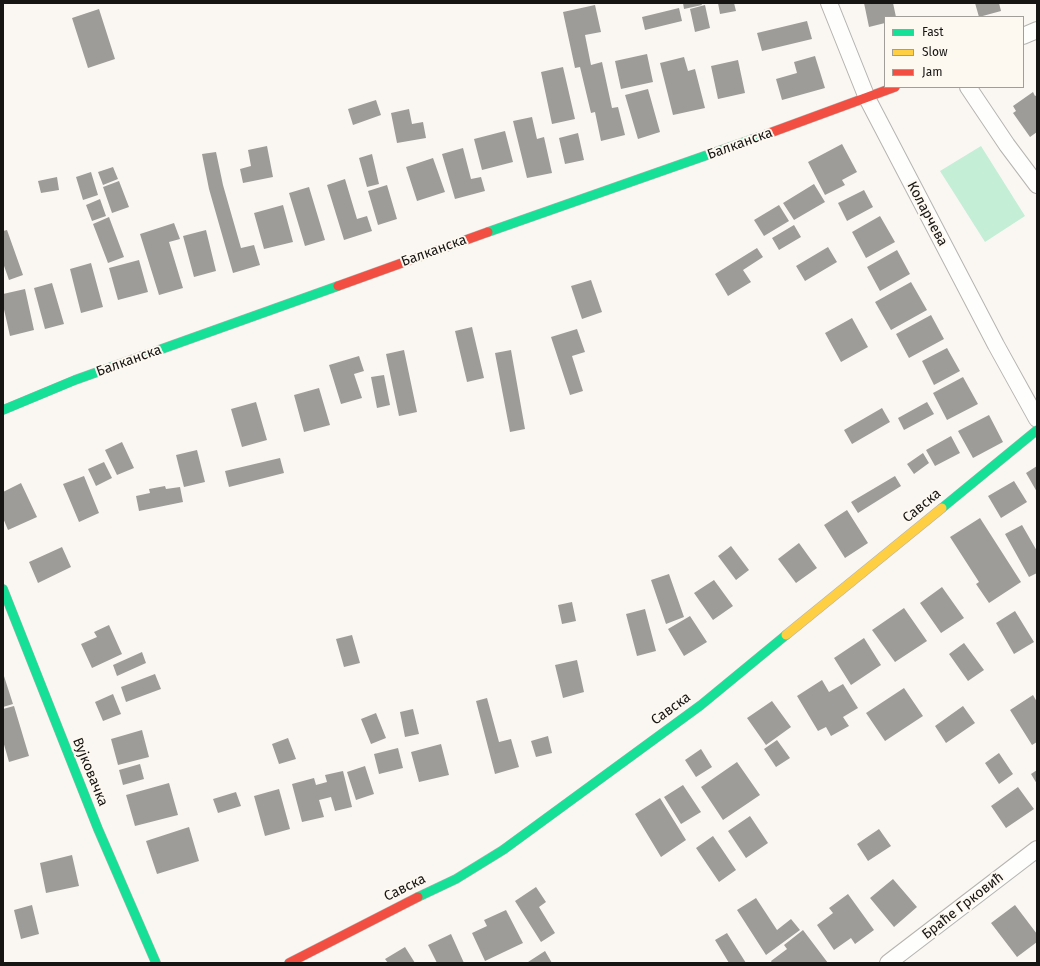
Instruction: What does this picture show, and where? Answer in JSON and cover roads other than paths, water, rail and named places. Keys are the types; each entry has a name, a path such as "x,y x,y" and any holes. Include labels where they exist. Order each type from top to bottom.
{"street":[{"name":"Коларчева","path":"830,3 867,98 996,345 1037,419"},
{"path":"1024,36 1037,30"},
{"name":"Балканска","path":"3,410 75,380 892,88"},
{"path":"969,88 1037,186"},
{"name":"Савска","path":"289,963 357,927 456,879 503,850 701,705 1037,430"},
{"name":"Вујковачка","path":"4,596 98,829 156,963"},
{"name":"Браће Грковић","path":"888,963 1037,848"}]}
